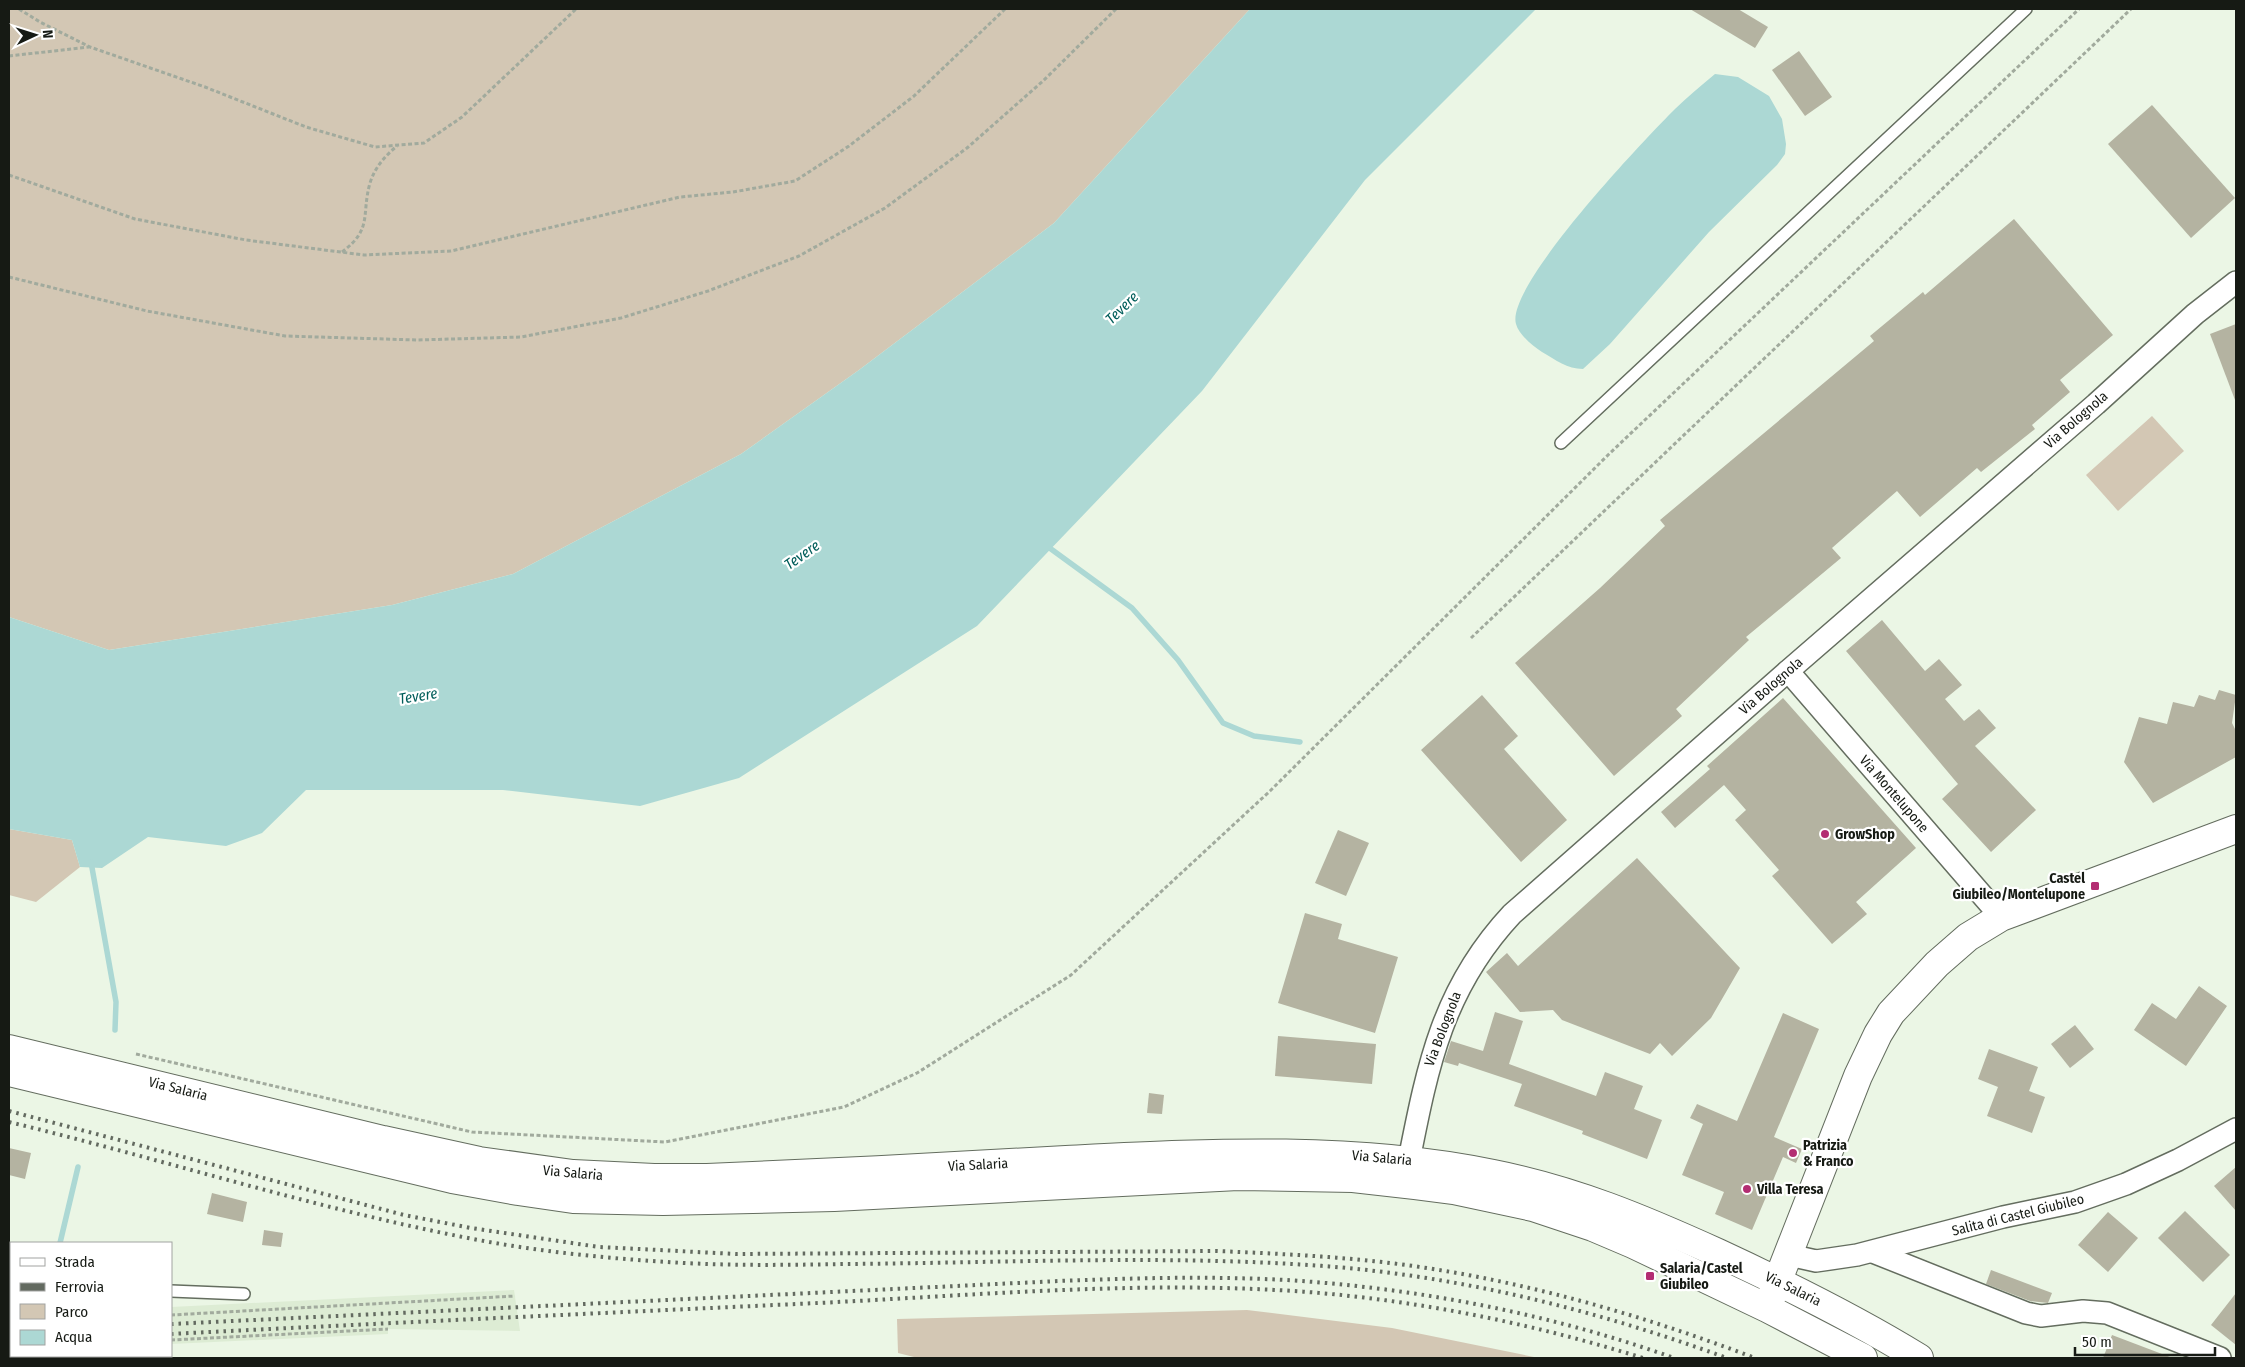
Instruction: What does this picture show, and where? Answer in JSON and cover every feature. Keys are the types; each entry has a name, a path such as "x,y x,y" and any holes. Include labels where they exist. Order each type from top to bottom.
{"main road":[{"path":"1767,1308 1858,1076 1878,1034 1897,1007 1936,964 1968,937 2001,917 2236,829"},
{"name":"Via Salaria","path":"9,1049 433,1152 524,1169 573,1174 654,1178 707,1178 1163,1155 1267,1152 1409,1160 1502,1176 1594,1200 1664,1229 1778,1281 1830,1307 1919,1358"},
{"name":"Via Salaria","path":"9,1072 442,1176 518,1191 573,1199 663,1202 834,1197 1238,1176 1353,1178 1416,1185 1533,1206 1572,1219 1633,1244 1767,1308 1863,1358"}],"street":[{"name":"Via Bolognola","path":"1409,1160 1423,1087 1436,1042 1452,1001 1484,947 1512,914 2096,404 2195,314 2236,282"},
{"name":"Via Montelupone","path":"1788,671 2001,917"},
{"name":"Salita di Castel Giubileo","path":"1789,1255 1816,1261 1873,1252 2003,1217 2075,1202 2126,1184 2178,1160 2236,1129"},
{"path":"1873,1252 2026,1313 2041,1316 2083,1312 2107,1313 2220,1358"}],"lane":[{"path":"1561,443 2026,9"},
{"path":"172,1291 244,1294"}],"path":[{"path":"19,9 40,22 90,47 204,87 306,127 374,147 424,143 462,117 576,9"},
{"path":"9,175 135,219 246,240 364,255 451,251 680,197 733,192 796,181 849,146 914,96 1005,9"},
{"path":"9,277 146,311 284,336 417,340 521,337 621,318 708,291 798,256 885,208 967,148 1043,81 1116,9"},
{"path":"134,1054 472,1132 665,1142 844,1107 917,1073 997,1024 1071,975 1270,791 1608,454 2078,9"},
{"path":"1470,638 2131,9"},
{"path":"9,56 90,47"},
{"path":"342,252 355,242 365,224 370,183 382,159 398,145"},
{"path":"172,1315 515,1296"},
{"path":"172,1340 388,1329"}],"shaded area":[{"path":"514,1290 520,1331 388,1329 388,1334 172,1344 172,1307"}],"green space":[{"path":"9,9 1250,9 1054,223 859,370 741,454 513,574 392,605 109,650 9,617"},
{"path":"2152,416 2184,451 2118,511 2086,475"},
{"path":"9,829 72,840 80,867 36,902 9,895"},
{"path":"1247,1310 1392,1328 1539,1358 918,1358 898,1353 897,1319"}],"water":[{"name":"Tevere","path":"1250,9 1536,9 1365,180 1202,391 977,626 739,778 640,806 503,790 306,790 262,833 226,846 148,837 102,868 80,867 72,840 9,829 9,617 109,650 392,605 513,574 741,454 859,370 1054,223"},
{"path":"1715,74 1738,77 1769,96 1782,119 1786,144 1785,154 1777,165 1709,232 1610,344 1583,369 1567,366 1557,361 1542,352 1523,336 1516,324 1518,305 1532,279 1554,247 1609,180 1675,109"}],"building":[{"path":"1690,9 1738,9 1768,27 1755,48"},
{"path":"1799,51 1832,97 1805,116 1772,70"},
{"path":"2152,105 2235,198 2191,238 2108,144"},
{"path":"2014,219 2113,335 2060,380 2070,392 2032,425 2035,429 1981,472 1977,468 1920,517 1897,491 1832,548 1841,558 1746,637 1749,640 1676,709 1682,716 1614,776 1515,663 1600,588 1665,526 1660,520 1874,341 1870,336 1923,292 1925,295"},
{"path":"2236,324 2236,399 2235,400 2210,334"},
{"path":"1882,620 1925,671 1939,659 1962,685 1945,699 1964,721 1979,709 1996,728 1975,746 2036,810 1991,852 1942,799 1958,784 1846,651"},
{"path":"2219,690 2236,695 2232,723 2236,731 2236,757 2153,803 2124,762 2139,717 2167,724 2173,702 2194,707 2199,695 2215,700"},
{"path":"1482,695 1518,736 1504,749 1567,820 1521,862 1421,750"},
{"name":"GrowShop","path":"1783,698 1916,848 1856,902 1867,914 1832,944 1772,876 1779,870 1735,820 1746,810 1724,785 1675,828 1661,812 1710,769 1707,766"},
{"path":"1338,830 1369,843 1346,896 1315,883"},
{"path":"1637,858 1740,968 1711,1018 1672,1056 1660,1043 1650,1054 1562,1020 1553,1010 1520,1012 1486,972 1507,953 1518,966"},
{"path":"1305,913 1342,924 1338,939 1398,957 1375,1033 1278,1003"},
{"path":"2199,986 2227,1006 2186,1066 2134,1030 2152,1003 2176,1019"},
{"path":"1495,1012 1523,1021 1509,1064 1596,1096 1605,1072 1643,1086 1634,1109 1662,1120 1647,1159 1582,1134 1583,1131 1514,1106 1522,1084 1459,1063 1458,1066 1444,1062 1451,1041 1483,1051"},
{"path":"1783,1013 1819,1029 1774,1137 1802,1149 1796,1163 1783,1157 1752,1230 1715,1214 1724,1192 1682,1175 1703,1124 1690,1118 1697,1104 1737,1121"},
{"path":"2075,1025 2094,1049 2070,1068 2051,1044"},
{"path":"1278,1036 1376,1044 1372,1084 1275,1076"},
{"path":"1989,1049 2038,1067 2029,1091 2045,1097 2032,1133 1987,1116 1998,1087 1978,1079"},
{"path":"1149,1093 1164,1095 1162,1114 1147,1113"},
{"path":"9,1148 31,1153 25,1179 9,1175"},
{"path":"2236,1167 2236,1211 2214,1186"},
{"path":"212,1193 247,1202 243,1222 207,1214"},
{"path":"2185,1211 2230,1255 2203,1282 2158,1238"},
{"path":"2108,1212 2138,1238 2108,1272 2078,1245"},
{"path":"264,1230 283,1233 281,1247 262,1245"},
{"path":"1991,1270 2052,1293 2048,1303 2030,1301 1986,1284"},
{"path":"2236,1293 2236,1345 2211,1325"},
{"path":"2112,1335 2170,1357 2170,1358 2103,1358"}],"waterway":[{"path":"1051,549 1132,608 1178,660 1223,723 1254,736 1300,742"},
{"path":"91,862 116,1002 115,1030"},
{"path":"60,1242 78,1167"}],"railway":[{"path":"9,1111 404,1215 471,1228 599,1247 737,1254 1217,1251 1344,1258 1463,1274 1548,1292 1673,1329 1755,1358"},
{"path":"9,1122 295,1198 410,1226 493,1243 543,1250 618,1258 712,1264 778,1265 1193,1260 1309,1265 1416,1276 1522,1296 1625,1324 1727,1358"},
{"path":"172,1324 1059,1281 1229,1278 1335,1284 1385,1289 1434,1297 1532,1316 1580,1328 1674,1358"},
{"path":"172,1334 1063,1290 1186,1288 1308,1292 1393,1301 1519,1325 1643,1358"}],"place":[{"name":"GrowShop","path":"1825,834"},
{"name":"Castel Giubileo/Montelupone","path":"2095,886"},
{"name":"Patrizia & Franco","path":"1793,1153"},
{"name":"Villa Teresa","path":"1747,1189"},
{"name":"Salaria/Castel Giubileo","path":"1650,1276"}]}
